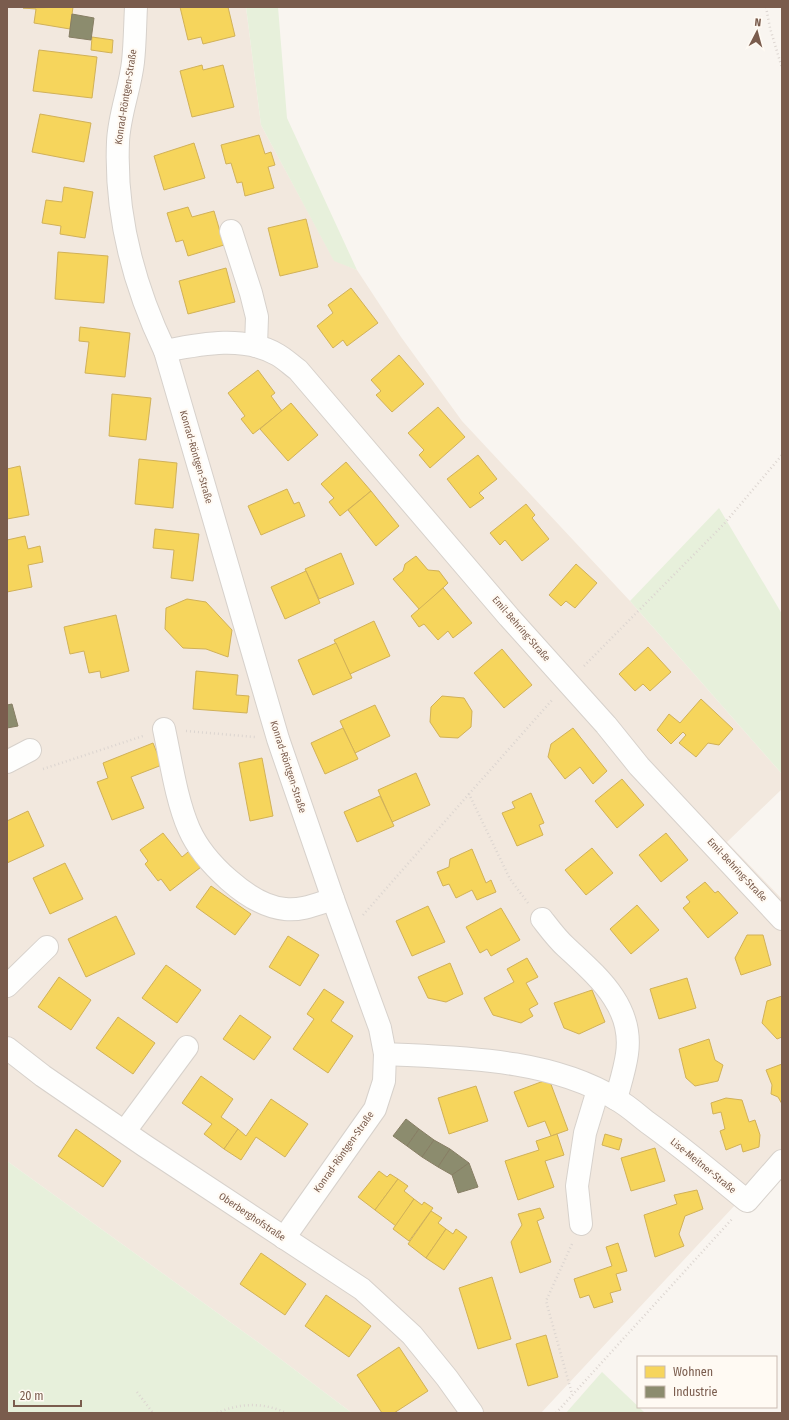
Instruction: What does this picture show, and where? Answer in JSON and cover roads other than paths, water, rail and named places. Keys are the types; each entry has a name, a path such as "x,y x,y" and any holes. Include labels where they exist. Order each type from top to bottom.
{"street":[{"name":"Konrad-Röntgen-Straße","path":"136,7 133,62 118,141 118,180 122,220 137,282 152,323 165,351 278,739 332,899 380,1028 385,1054 384,1081 375,1109 284,1238"},
{"path":"231,231 251,293 257,318 256,346"},
{"name":"Emil-Behring-Straße","path":"165,351 192,346 227,343 256,346 278,355 298,370 509,617 606,725 639,766 782,919"},
{"path":"164,729 178,793 189,830 204,854 248,895 268,905 285,909 306,907 332,899"},
{"path":"7,762 30,750"},
{"path":"542,919 565,946 605,984 618,1005 627,1031 627,1053 607,1094 585,1133 577,1186 581,1224"},
{"path":"7,986 47,947"},
{"path":"125,1132 187,1047"},
{"name":"Oberberghofstraße","path":"7,1048 43,1076 125,1132 362,1289 412,1335 447,1378 472,1413"},
{"name":"Lise-Meitner-Straße","path":"385,1054 492,1060 559,1075 607,1094 686,1151 747,1201 782,1161"}]}
